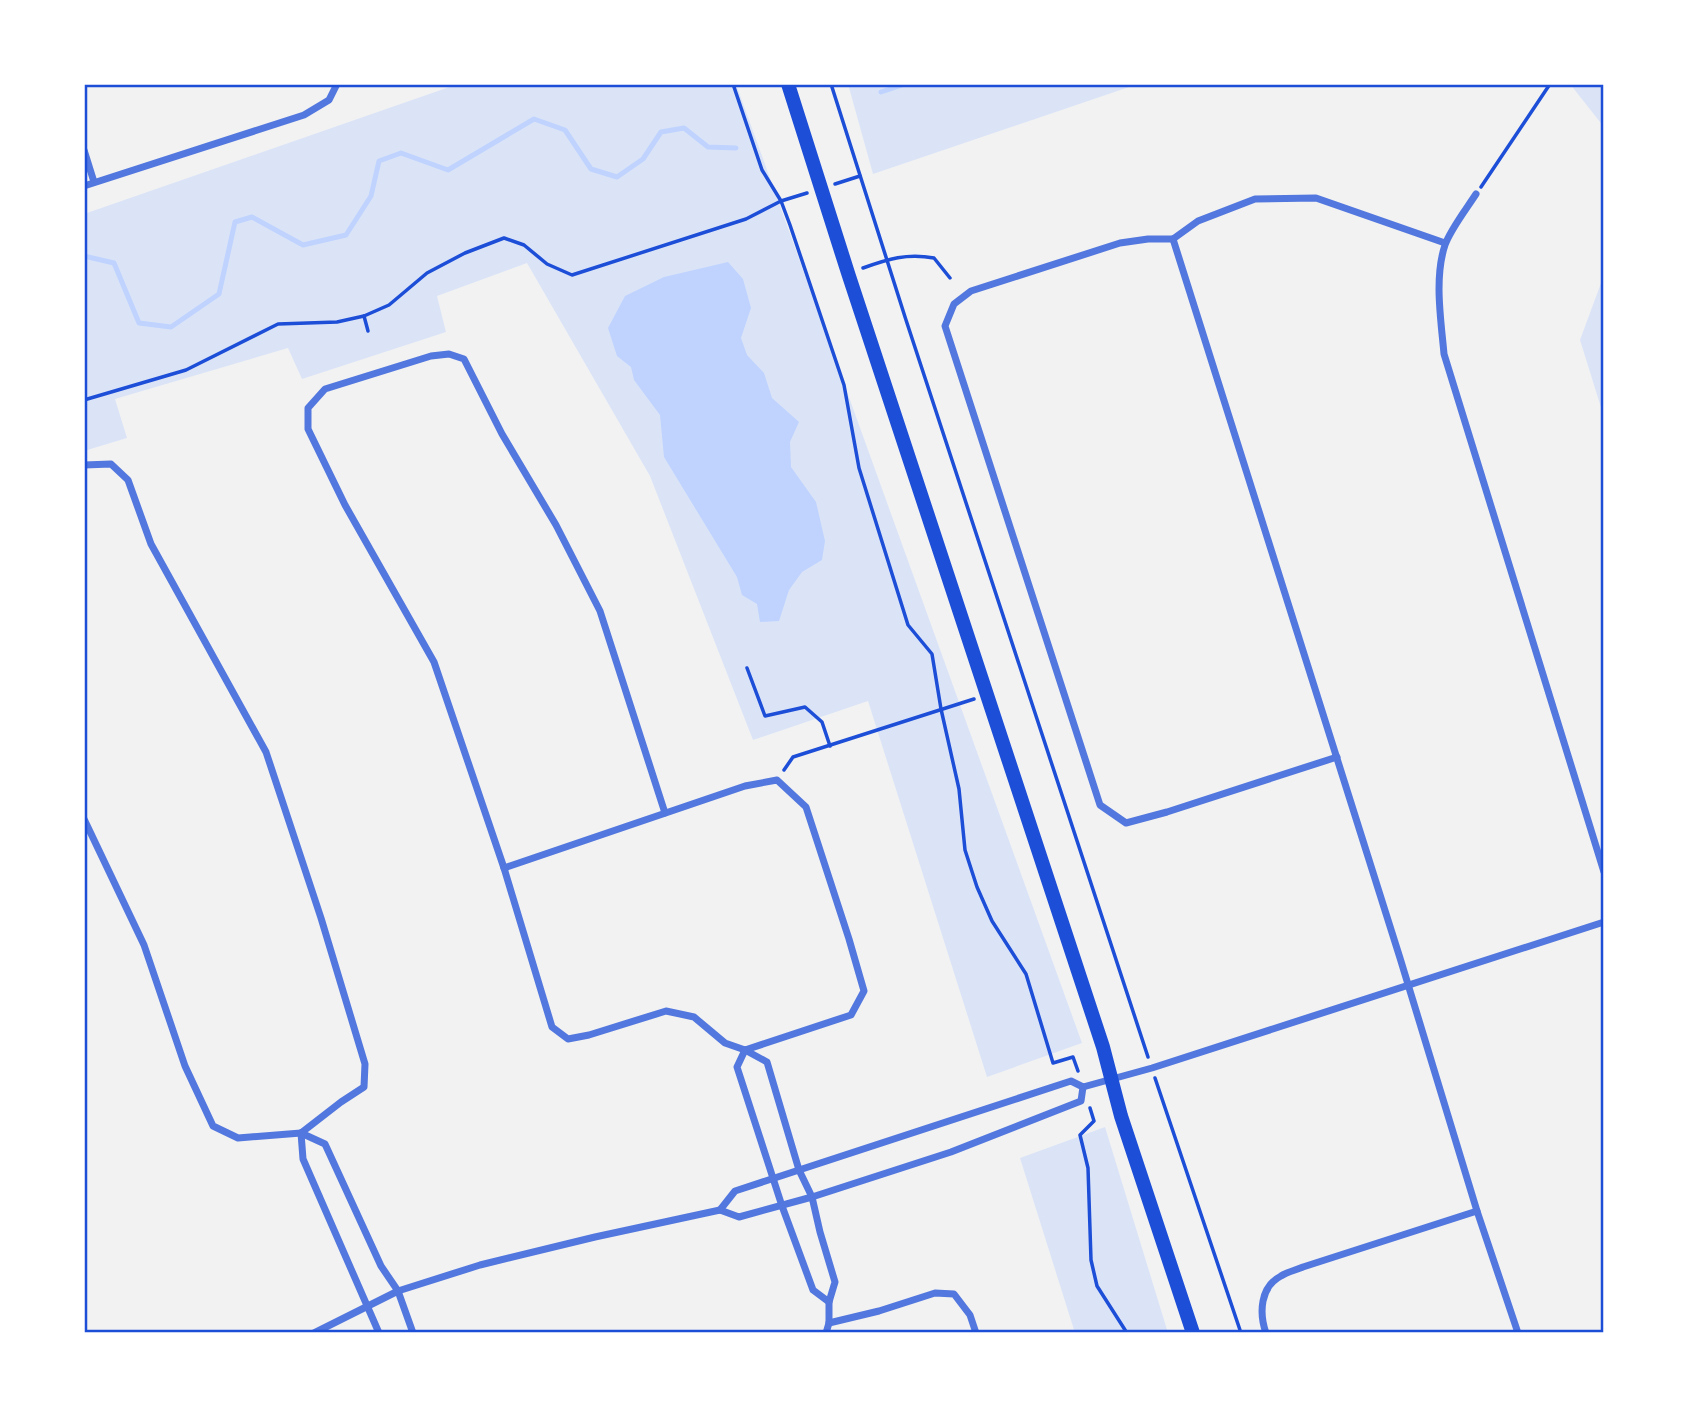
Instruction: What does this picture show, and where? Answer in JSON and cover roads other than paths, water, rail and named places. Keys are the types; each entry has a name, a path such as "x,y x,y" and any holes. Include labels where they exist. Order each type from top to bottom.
{"main road":[{"path":"788,84 848,274 1103,1046 1121,1116 1193,1333"}],"street":[{"path":"84,186 303,115 329,100 337,84"},
{"path":"84,150 94,183"},
{"path":"1476,194 1445,243 1439,298 1444,354 1604,872"},
{"path":"1337,757 1126,823 1100,805 945,326 954,303 971,291 1120,243 1173,239 1198,221 1255,199 1316,198 1445,243"},
{"path":"1173,239 1409,986 1477,1211 1518,1333"},
{"path":"665,813 600,611 556,525 502,434 464,359 449,354 431,356 325,389 308,408 308,429 345,505 434,662 504,868 552,1027 568,1039 666,1011 694,1017 725,1044 745,1050 767,1062 799,1170 812,1198 835,1282 829,1301 826,1333"},
{"path":"84,465 111,464 128,480 151,544 266,752 321,918 365,1064 364,1087 341,1101 301,1133"},
{"path":"504,868 745,786 777,780 806,807 864,991 851,1015 745,1050 737,1067 782,1206 813,1290 829,1301"},
{"path":"84,819 144,945 186,1066 213,1126 238,1138 301,1133 325,1144 381,1266 398,1291 413,1333"},
{"path":"720,1210 735,1191 773,1178 1071,1081 1083,1087 1152,1068 1604,922"},
{"path":"314,1333 398,1291 480,1265 720,1210 739,1217 812,1198 951,1152 1081,1101 1083,1087"},
{"path":"301,1133 303,1159 379,1333"},
{"path":"1266,1333 1261,1318 1265,1292 1278,1277 1477,1211"},
{"path":"829,1323 935,1293 954,1294 970,1315 976,1333"}],"water":[{"path":"728,262 743,279 751,308 741,338 747,355 764,373 772,398 799,422 790,442 791,467 816,502 825,541 822,560 802,572 789,590 779,621 760,622 757,604 742,595 737,577 664,457 660,415 634,380 631,367 617,356 608,328 625,296 664,277"}],"waterway":[{"path":"881,92 905,84"},
{"path":"84,256 114,263 139,323 171,327 219,294 235,222 252,217 303,245 346,235 371,196 379,161 401,153 448,170 534,119 565,130 591,169 617,177 643,159 661,132 684,128 708,147 736,148"}]}
